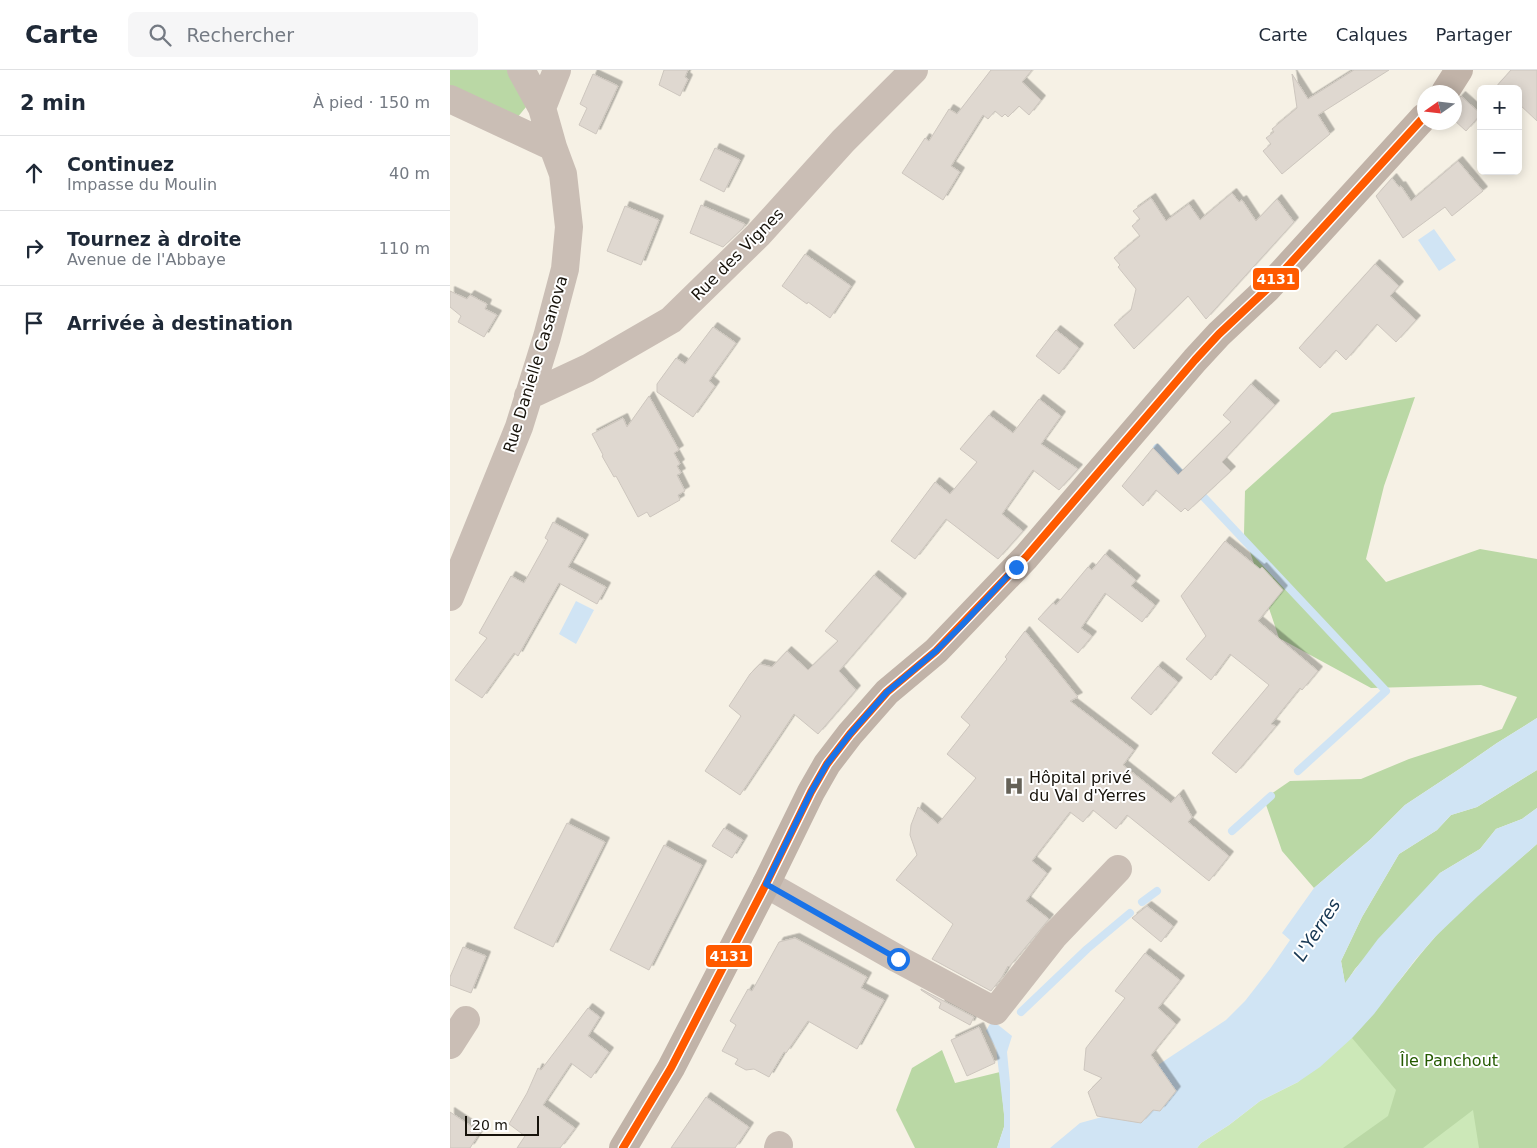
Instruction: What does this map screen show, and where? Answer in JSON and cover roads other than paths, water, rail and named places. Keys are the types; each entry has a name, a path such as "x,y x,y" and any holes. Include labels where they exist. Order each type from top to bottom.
{"street":[{"name":"Rue Danielle Casanova","path":"450,597 519,427 547,337 565,269 569,227 563,174 553,148 542,108 521,70"},
{"path":"542,108 558,70"},
{"name":"Rue des Vignes","path":"528,396 588,368 671,320 758,234 844,141 914,70"},
{"path":"1449,85 1459,70"},
{"path":"450,99 553,148"},
{"path":"623,1148 671,1068 811,792 827,764 850,734 887,692 936,651 962,625 1039,542 1195,360 1219,334 1267,289 1417,125"},
{"path":"766,884 996,1012 1054,936 1118,869"},
{"path":"450,1045 466,1020"}],"water":[{"path":"1434,229 1456,260 1439,271 1418,240"},
{"path":"576,601 594,610 576,644 559,634"},
{"name":"L'Yerres","path":"1537,718 1537,770 1477,807 1451,815 1437,830 1399,854 1362,917 1341,961 1345,983 1378,939 1440,873 1480,849 1496,829 1522,819 1537,808 1537,844 1436,936 1415,960 1374,1014 1352,1038 1320,1067 1298,1082 1260,1101 1229,1125 1201,1143 1197,1148 1050,1148 1080,1123 1102,1117 1103,1105 1138,1074 1158,1065 1226,1020 1245,1001 1290,940 1282,933 1314,888 1371,839 1405,805"},
{"path":"992,1020 1012,1036 1007,1052 1010,1083 1010,1148 997,1148 1004,1127 1004,1114 996,1048 986,1031"}],"waterway":[{"path":"1157,448 1186,479"},
{"path":"1198,491 1386,691 1298,771"},
{"path":"1232,831 1271,796"},
{"path":"1142,902 1157,891"},
{"path":"1021,1012 1087,949 1130,913"}],"place":[{"name":"Hôpital privé du Val d'Yerres","path":"1014,786"}],"park label":[{"name":"Île Panchout","path":"1449,1060"}]}
